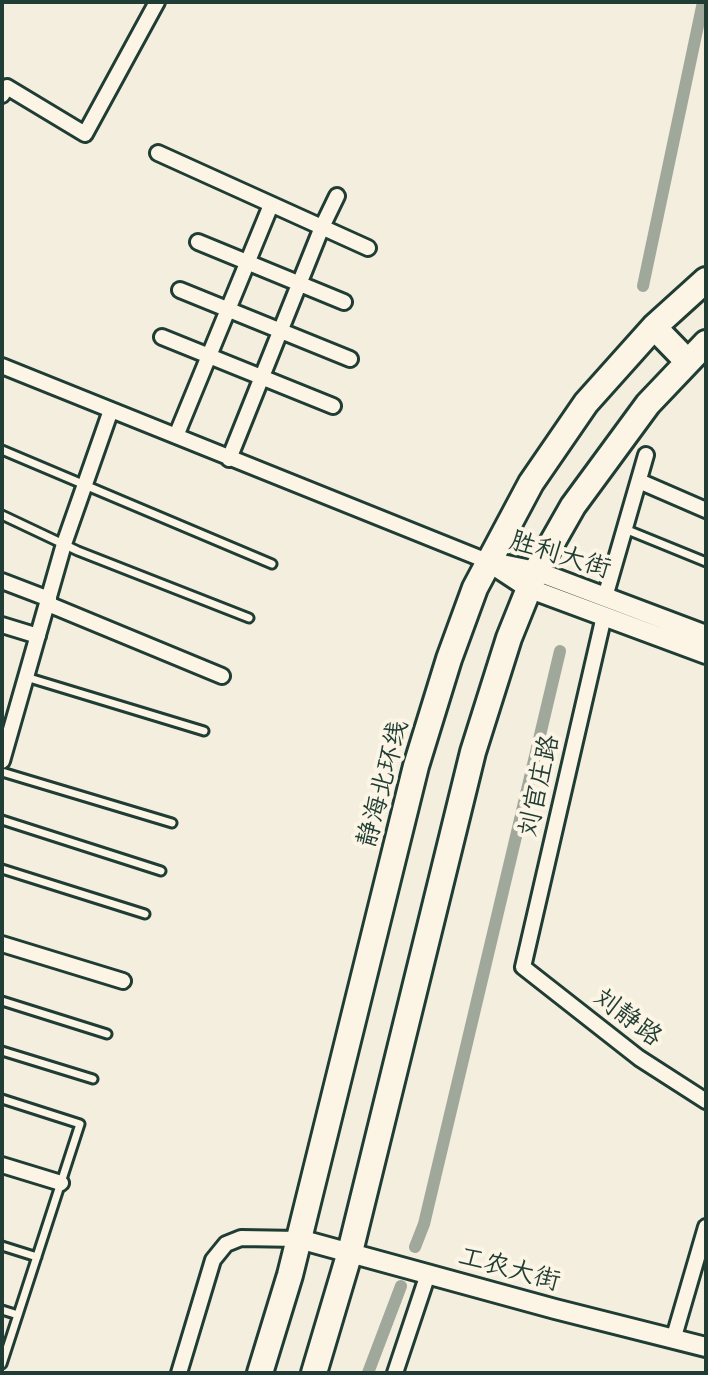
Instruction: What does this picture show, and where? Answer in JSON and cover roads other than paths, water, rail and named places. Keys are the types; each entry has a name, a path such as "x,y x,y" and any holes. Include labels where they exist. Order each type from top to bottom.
{"highway":[{"name":"静海北环线","path":"260,1373 299,1239 416,766 449,659 487,561 531,483 586,403 654,327 706,280"},
{"path":"654,327 687,361"},
{"path":"314,1373 350,1252 473,752 489,695 532,580 573,506 609,454 648,404 706,343"}],"street":[{"path":"2,95 7,87 85,134 157,2"},
{"path":"158,153 368,248"},
{"path":"229,459 337,196"},
{"path":"176,436 271,205"},
{"path":"198,242 344,302"},
{"path":"180,290 350,359"},
{"path":"162,337 333,406"},
{"path":"2,366 487,561"},
{"path":"2,761 9,712 26,677 64,544 111,410"},
{"name":"刘官庄路","path":"523,967 604,606 646,455"},
{"path":"639,481 706,510"},
{"name":"胜利大街","path":"487,561 604,606 706,635"},
{"path":"2,581 222,676"},
{"name":"胜利大街","path":"604,606 706,654"},
{"path":"2,625 38,636"},
{"path":"2,944 123,981"},
{"name":"刘静路","path":"523,967 639,1058 706,1101"},
{"path":"2,1165 61,1183"},
{"path":"673,1340 706,1227"},
{"path":"179,1373 213,1260 226,1244 241,1238 299,1239"},
{"name":"工农大街","path":"299,1239 706,1347"},
{"path":"395,1373 428,1274"}],"lane":[{"path":"2,450 272,564"},
{"path":"2,515 64,544 249,618"},
{"path":"625,529 706,562"},
{"path":"26,677 204,731"},
{"path":"2,772 172,823"},
{"path":"2,820 161,871"},
{"path":"2,869 145,914"},
{"path":"2,1001 107,1034"},
{"path":"2,1051 93,1079"},
{"path":"2,1099 80,1124 2,1364"},
{"path":"2,1246 37,1257"},
{"path":"2,1310 18,1315"}],"waterway":[{"path":"643,286 703,2"},
{"path":"415,1247 424,1224 560,651"},
{"path":"368,1373 401,1286"}]}
